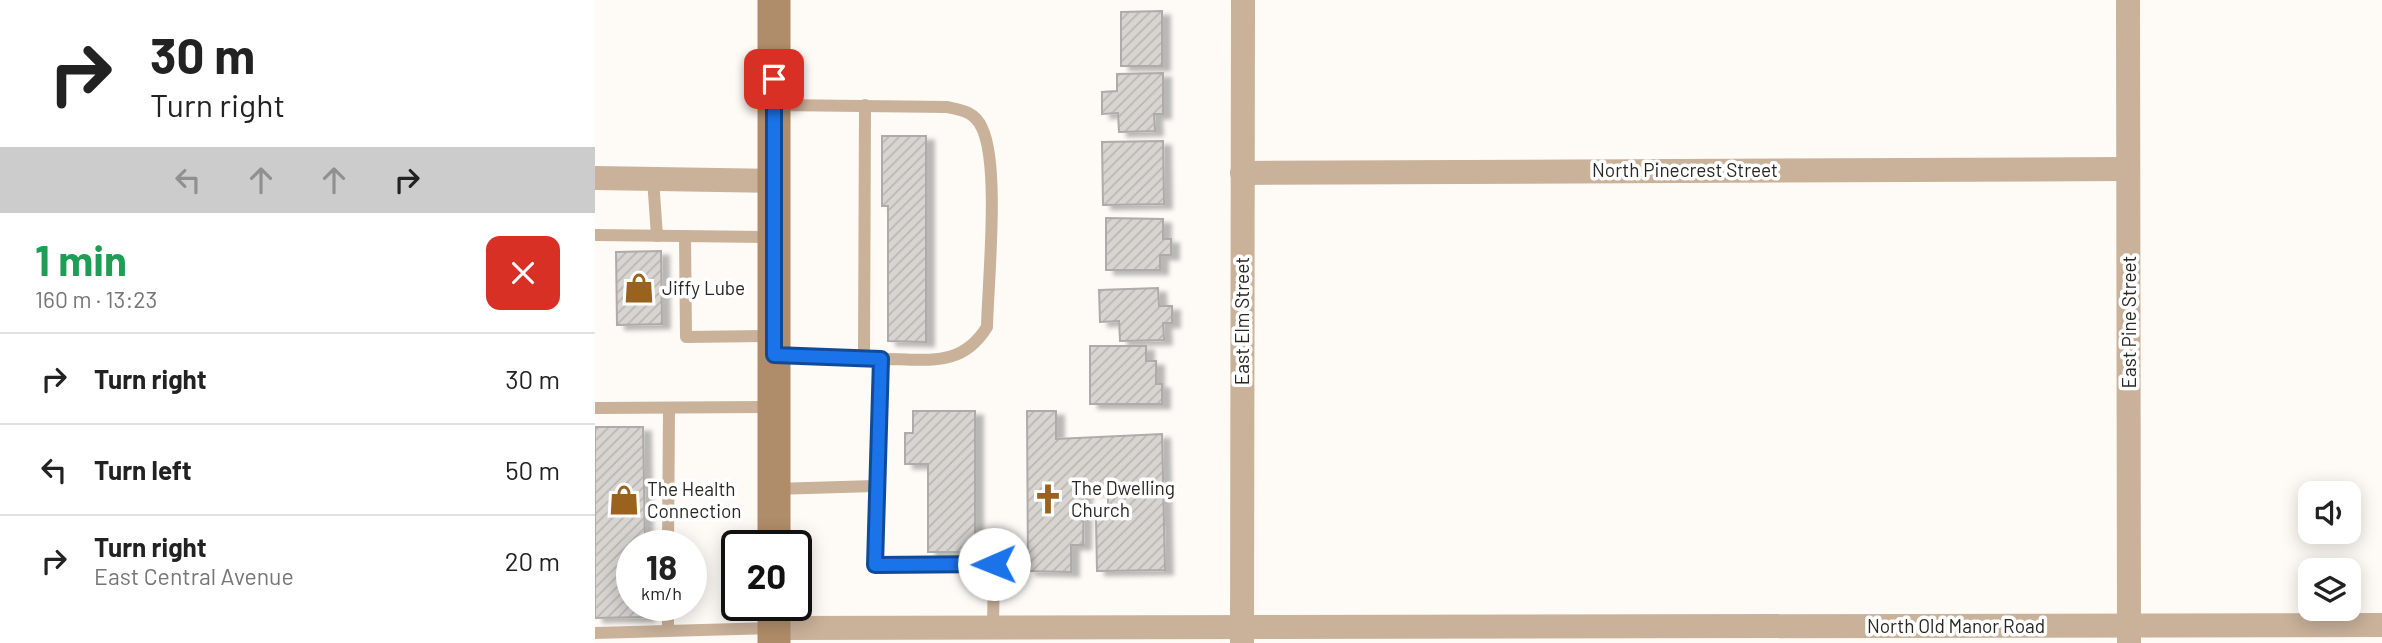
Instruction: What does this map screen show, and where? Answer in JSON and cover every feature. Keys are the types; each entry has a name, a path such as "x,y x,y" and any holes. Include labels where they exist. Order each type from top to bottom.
{"main road":[{"path":"774,0 774,530"}],"street":[{"name":"East Elm Street","path":"1242,635 1243,0"},
{"name":"East Pine Street","path":"2128,0 2129,634"},
{"name":"North Pinecrest Street","path":"1242,173 2128,169"},
{"path":"595,178 774,181"},
{"name":"North Old Manor Road","path":"774,625 993,627 1242,635 2129,634 2382,625"}],"lane":[{"path":"685,236 685,337 774,345 864,359 955,358 976,345 987,327 991,166 982,128 970,112 947,107 774,105"},
{"path":"864,359 865,105"},
{"path":"653,179 657,236"},
{"path":"595,235 774,237"},
{"path":"881,359 882,400 875,486 875,565 994,564 993,627"},
{"path":"595,408 774,407"},
{"path":"668,530 669,409"},
{"path":"774,489 875,486"},
{"path":"668,621 668,631"},
{"path":"595,633 774,625"}],"building":[{"path":"1162,11 1162,66 1121,66 1121,12"},
{"path":"1163,73 1163,114 1154,114 1155,131 1119,132 1118,113 1102,114 1102,92 1117,91 1117,74"},
{"path":"882,136 926,136 926,342 888,341 888,206 882,206"},
{"path":"1163,141 1164,204 1103,205 1102,142"},
{"path":"1106,218 1163,219 1163,239 1171,239 1171,255 1160,255 1160,270 1106,270"},
{"name":"Jiffy Lube","path":"661,251 662,324 617,325 616,252"},
{"path":"1158,288 1159,306 1172,306 1172,323 1163,323 1164,340 1120,341 1119,321 1100,322 1099,290"},
{"path":"1090,346 1146,346 1146,361 1156,361 1156,384 1162,384 1162,404 1090,404"},
{"path":"913,411 975,411 975,552 928,552 928,464 905,464 905,433 913,433"},
{"path":"1027,411 1056,411 1056,439 1162,434 1165,570 1097,571 1096,519 1108,518 1108,491 1084,491 1083,545 1071,545 1071,572 1028,571"},
{"path":"595,427 643,427 645,530 616,530 616,618 595,618"}],"place":[{"name":"Jiffy Lube","path":"639,288"},
{"name":"The Dwelling Church","path":"1048,499"},
{"name":"The Health Connection","path":"624,500"}],"route":[{"path":"774,79 774,355 881,359 882,400 875,486 875,565 994,564"}]}
